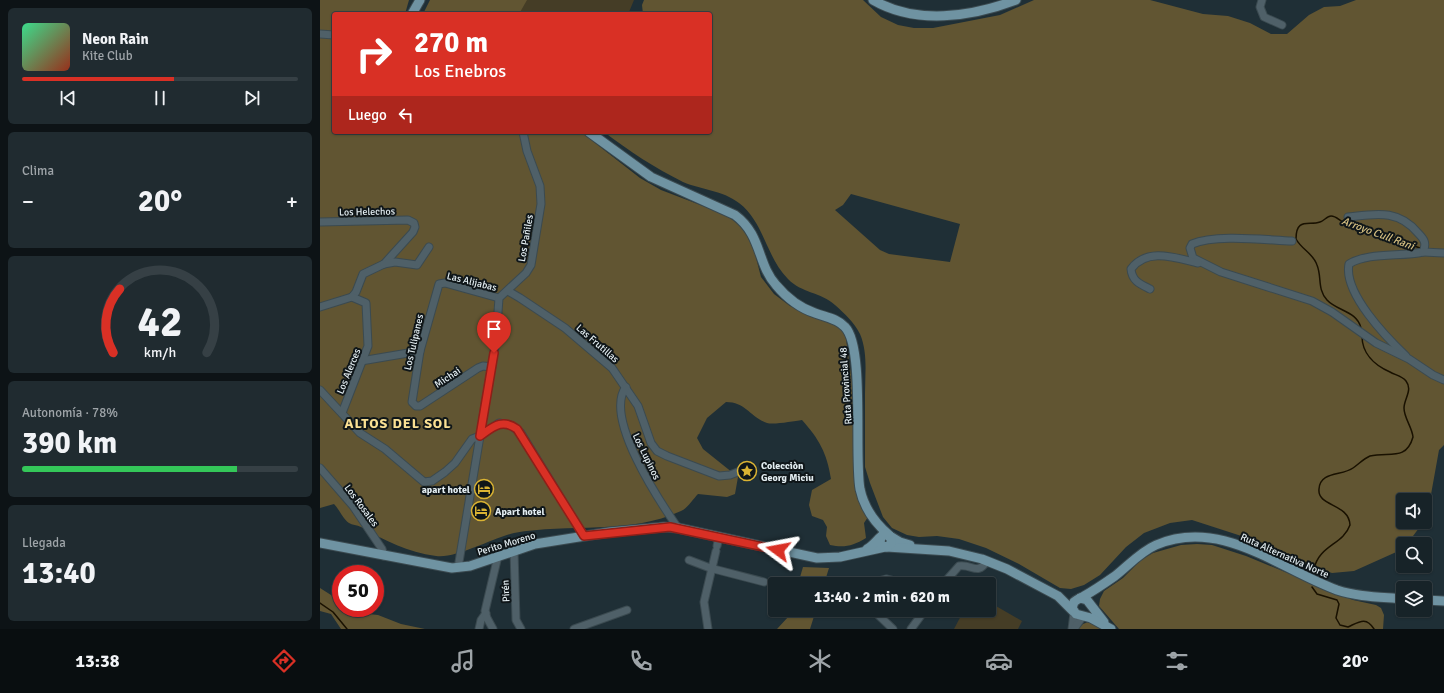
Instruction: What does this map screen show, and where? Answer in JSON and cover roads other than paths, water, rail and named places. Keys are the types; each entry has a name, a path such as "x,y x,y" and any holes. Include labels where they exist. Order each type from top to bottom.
{"main road":[{"path":"413,12 420,0"},
{"path":"873,0 901,13 921,16 961,14 1016,0"},
{"name":"Ruta Provincial 48","path":"592,134 651,177 735,215 752,233 768,274 781,291 803,308 837,320 848,330 854,346 859,432 859,483 863,500 884,541"},
{"name":"Perito Moreno","path":"320,543 434,566 458,568 470,566 535,544 584,536 661,527 678,528 717,545 817,558 835,558 864,551 884,541"},
{"name":"Ruta Alternativa Norte","path":"1080,598 1100,586 1156,545 1177,539 1203,537 1220,539 1259,554 1344,592 1365,596 1396,598"},
{"path":"884,541 954,548 988,559 1062,595 1087,600 1111,629"},
{"path":"988,559 1058,596 1079,614 1111,629"},
{"name":"Ruta Alternativa Norte","path":"1090,605 1092,596 1100,586"},
{"path":"1079,614 1073,604 1080,598"},
{"path":"1432,600 1444,601"},
{"path":"1079,614 1089,612 1090,605"}],"street":[{"path":"1262,0 1260,7 1264,17 1282,26"},
{"path":"320,34 332,35"},
{"name":"Los Pañiles","path":"499,298 528,271 533,259 542,196 532,161 527,150 524,134"},
{"path":"1348,217 1384,214 1403,219 1425,240 1426,246 1423,252"},
{"name":"Los Helechos","path":"320,222 406,220 414,223 414,230 384,264"},
{"path":"1292,241 1244,239 1201,240 1192,244 1190,248 1193,258 1202,264 1221,272 1312,300 1376,343 1409,359 1433,375 1444,380"},
{"path":"320,307 352,297 356,292 363,274 384,264 395,262 417,266 429,247"},
{"path":"1409,359 1374,322 1353,289 1348,268 1349,264 1365,258 1423,252 1444,253"},
{"path":"1150,289 1136,282 1131,276 1131,269 1136,262 1158,255 1202,264"},
{"name":"Las Alijabas","path":"440,283 445,282 499,298"},
{"name":"Los Tulipanes","path":"414,405 411,400 420,351 437,287 440,283"},
{"name":"Las Frutillas","path":"508,291 568,331 608,365 626,387 640,410 653,445 660,453 719,476 730,475 751,467"},
{"name":"Los Alerces","path":"342,413 361,361 369,344 367,305 364,301 352,297"},
{"path":"458,568 496,340 499,298"},
{"path":"361,361 420,351"},
{"name":"Michai","path":"414,405 418,407 422,406 478,368 483,366 492,366"},
{"name":"Los Lupinos","path":"626,387 620,396 625,432 653,490 678,528"},
{"path":"320,390 363,436 385,449 418,479 426,483 432,482 448,470 470,441 499,423 508,424 517,429 584,536"},
{"name":"Los Rosales","path":"320,468 359,514 383,550 384,556"},
{"path":"708,629 704,605 717,545"},
{"name":"Pirén","path":"514,550 516,620 521,629"},
{"path":"479,629 481,620 486,614 498,556"},
{"path":"949,577 959,566 979,569 988,559"},
{"path":"689,560 712,569 764,582"},
{"path":"574,629 627,610"},
{"path":"486,614 494,629"},
{"path":"1074,629 1079,614"},
{"path":"880,617 893,629"},
{"path":"911,629 919,617"}],"waterway":[{"name":"Arroyo Cull Rani","path":"1361,328 1359,322 1355,318 1331,304 1324,296 1315,261 1296,239 1298,228 1301,225 1320,222 1333,216 1343,222 1420,248"},
{"name":"Arroyo Cull Rani","path":"1314,569 1321,555 1347,532 1350,525 1348,518 1344,513 1323,499 1320,495 1320,483 1327,477 1353,468 1370,456 1401,453 1410,445 1413,437 1404,412 1404,405 1409,388 1408,384 1403,378 1379,366 1370,358 1364,348 1362,336"},
{"name":"Arroyo Cull Rani","path":"1312,587 1317,594 1337,600 1339,604 1336,618 1340,625 1348,627 1365,621 1368,622 1374,629"},
{"path":"320,603 333,612 347,629"}],"place":[{"name":"Colecciòn Georg Miciu","path":"747,471"},
{"name":"apart hotel","path":"484,489"},
{"name":"Apart hotel","path":"481,511"}],"district":[{"name":"ALTOS DEL SOL","path":"398,423"}]}
